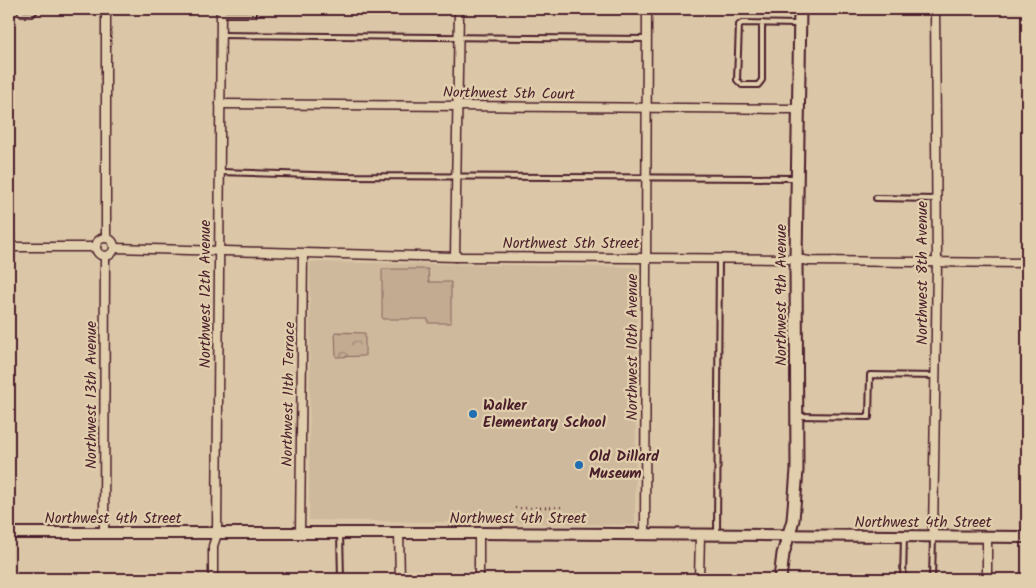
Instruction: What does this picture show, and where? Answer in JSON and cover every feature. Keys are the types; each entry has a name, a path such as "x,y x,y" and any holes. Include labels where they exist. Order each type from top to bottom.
{"main road":[{"name":"Northwest 9th Avenue","path":"780,579 783,554 793,520 797,470 796,259 800,9"}],"street":[{"path":"106,9 106,238"},
{"path":"455,257 459,9"},
{"name":"Northwest 10th Avenue","path":"644,535 648,109 647,9"},
{"name":"Northwest 8th Avenue","path":"932,537 937,262 935,9"},
{"name":"Northwest 12th Avenue","path":"213,579 213,546 217,534 221,11"},
{"name":"Northwest 5th Court","path":"220,104 797,109"},
{"path":"106,238 112,240 115,248 112,253 105,256 100,254 96,247 98,241 106,238"},
{"path":"9,247 96,247"},
{"name":"Northwest 5th Street","path":"115,248 455,257 646,257 796,259 810,261 1027,262"},
{"name":"Northwest 11th Terrace","path":"300,534 303,254"},
{"name":"Northwest 13th Avenue","path":"104,533 105,256"},
{"name":"Northwest 4th Street","path":"9,532 217,534 479,533 1027,538"},
{"path":"399,533 400,579"},
{"path":"479,533 479,579"},
{"path":"699,579 700,535"},
{"path":"986,579 987,537"}],"lane":[{"path":"18,9 22,14 32,14 36,9"},
{"path":"221,11 254,14 254,9"},
{"path":"762,23 762,80 758,85 742,85 737,80 737,28 742,23 762,23 800,24"},
{"path":"221,35 647,39"},
{"path":"220,172 346,176 797,178"},
{"path":"876,198 936,199"},
{"path":"717,535 719,258"},
{"path":"796,416 869,418 870,375 935,376"},
{"path":"340,533 341,579"},
{"path":"903,579 904,536"},
{"path":"932,537 932,579"}],"path":[{"path":"515,508 564,507"}],"shaded area":[{"name":"Walker Elementary School","path":"310,262 637,267 635,525 309,520"}],"green space":[{"path":"382,269 428,269 429,282 451,282 451,323 428,323 428,319 382,319"},
{"path":"335,332 365,333 365,356 336,357"}],"place":[{"name":"Walker Elementary School","path":"473,414"},
{"name":"Old Dillard Museum","path":"579,465"}]}
